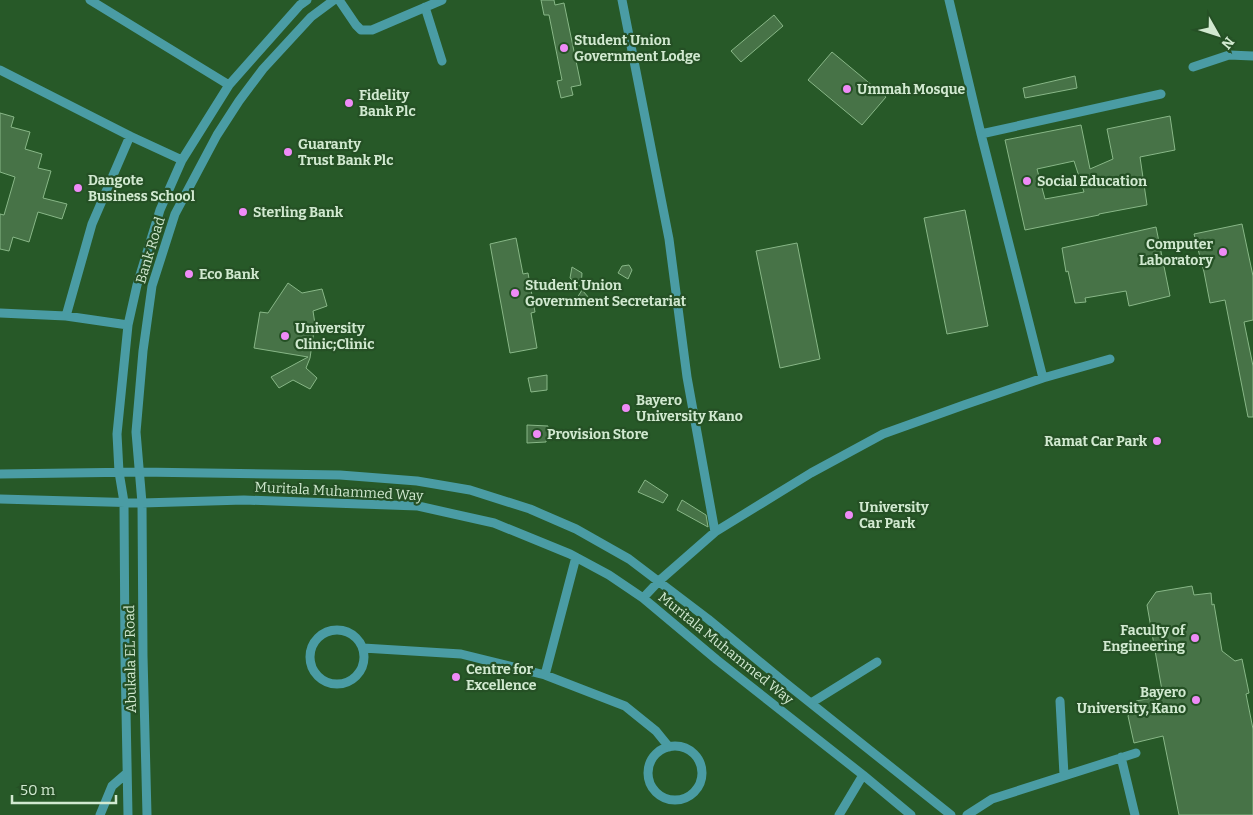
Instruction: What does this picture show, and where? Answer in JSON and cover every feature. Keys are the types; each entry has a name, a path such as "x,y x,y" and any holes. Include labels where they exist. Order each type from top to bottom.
{"street":[{"path":"90,0 229,85"},
{"path":"128,815 124,502 119,472 117,434 128,325 137,285 160,210 182,160 229,85 306,0"},
{"name":"Bank Road","path":"142,502 136,432 144,350 152,286 175,214 217,135 238,101 262,69 311,17 334,0"},
{"path":"339,0 361,30 372,30 442,0"},
{"path":"622,0 669,239 687,377 715,532"},
{"path":"949,0 980,134 1043,378"},
{"path":"425,7 442,61"},
{"path":"1193,68 1229,55 1253,56"},
{"path":"0,70 130,136 182,160"},
{"path":"980,134 1161,94"},
{"path":"66,316 92,224 130,136"},
{"path":"0,312 66,316 128,325"},
{"path":"643,598 659,581 715,532 811,473 883,434 964,404 1043,378 1110,359"},
{"path":"0,474 140,472 340,475 417,480 470,490 530,509 576,529 629,559 708,619 951,815"},
{"name":"Muritala Muhammed Way","path":"0,500 124,502 244,500 418,506 494,524 576,557 609,575 643,598 717,660 911,815"},
{"name":"Abukala EL Road","path":"142,502 147,815"},
{"path":"545,675 576,557"},
{"path":"336,630 352,634 359,640 363,648 364,664 355,679 347,683 339,685 322,681 312,667 310,659 314,642 328,632 336,630"},
{"path":"363,648 461,654 545,675 625,706 656,731 669,747"},
{"path":"811,703 876,662"},
{"path":"1060,701 1064,775"},
{"path":"677,746 692,752 698,759 701,767 702,775 696,790 682,800 665,798 658,794 652,788 649,780 648,772 654,756 669,747 677,746"},
{"path":"967,815 992,799 1136,753"},
{"path":"1120,757 1135,815"},
{"path":"100,815 112,786 127,773"},
{"path":"839,815 863,775"}],"shaded area":[{"name":"Bayero University Kano","path":"0,0 1253,0 1253,815 0,815"}],"building":[{"name":"Student Union Government Lodge","path":"541,0 554,0 555,5 564,3 581,85 571,87 573,95 561,98 557,81 562,80 549,15 544,15"},
{"path":"774,15 783,26 741,62 731,51"},
{"name":"Ummah Mosque","path":"832,52 886,97 862,125 808,80"},
{"path":"1075,76 1077,88 1025,98 1023,88"},
{"path":"0,113 14,117 11,127 30,132 25,149 42,154 38,168 51,171 43,198 67,204 62,219 38,212 29,242 13,237 9,251 0,249 0,214 4,215 15,177 0,172"},
{"path":"1170,116 1175,150 1140,157 1147,205 1025,230 1005,140 1081,125 1090,169 1113,159 1107,129","holes":["1074,161 1084,192 1045,199 1037,169"]},
{"path":"965,210 988,326 947,334 924,218"},
{"name":"Computer Laboratory","path":"1242,224 1253,276 1253,320 1244,322 1253,366 1253,417 1248,417 1225,300 1210,303 1194,234"},
{"path":"1156,227 1170,296 1129,306 1126,291 1085,298 1086,302 1075,303 1068,271 1066,272 1062,248"},
{"name":"Student Union Government Secretariat","path":"516,238 523,274 528,273 535,312 531,313 537,348 510,353 490,244"},
{"path":"797,243 820,359 780,368 756,251"},
{"path":"629,265 632,270 628,279 618,273 622,266"},
{"path":"572,267 582,273 581,287 570,278"},
{"name":"University Clinic;Clinic","path":"288,283 302,293 322,289 327,306 313,311 315,324 310,358 306,368 317,378 310,389 293,380 279,388 271,377 308,357 254,348 260,312 268,313"},
{"path":"582,290 590,299 587,305 580,306 577,298"},
{"path":"547,375 547,390 531,392 528,378"},
{"name":"Provision Store","path":"527,425 548,426 546,442 527,443"},
{"path":"645,480 668,495 663,503 638,492"},
{"path":"682,500 706,515 708,527 677,510"},
{"name":"Bayero University, Kano","path":"1192,586 1194,595 1211,593 1222,651 1235,661 1242,659 1249,693 1246,694 1253,729 1253,815 1179,815 1163,736 1134,743 1128,716 1136,701 1163,696 1147,605 1156,592"}],"place":[{"name":"Student Union Government Lodge","path":"564,48"},
{"name":"Ummah Mosque","path":"847,89"},
{"name":"Fidelity Bank Plc","path":"349,103"},
{"name":"Guaranty Trust Bank Plc","path":"288,152"},
{"name":"Social Education","path":"1027,181"},
{"name":"Dangote Business School","path":"78,188"},
{"name":"Sterling Bank","path":"243,212"},
{"name":"Computer Laboratory","path":"1223,252"},
{"name":"Eco Bank","path":"189,274"},
{"name":"Student Union Government Secretariat","path":"515,293"},
{"name":"University Clinic;Clinic","path":"285,336"},
{"name":"Bayero University Kano","path":"626,408"},
{"name":"Provision Store","path":"537,434"},
{"name":"Ramat Car Park","path":"1157,441"},
{"name":"University Car Park","path":"849,515"},
{"name":"Faculty of Engineering","path":"1195,638"},
{"name":"Centre for Excellence","path":"456,677"},
{"name":"Bayero University, Kano","path":"1196,700"}]}
